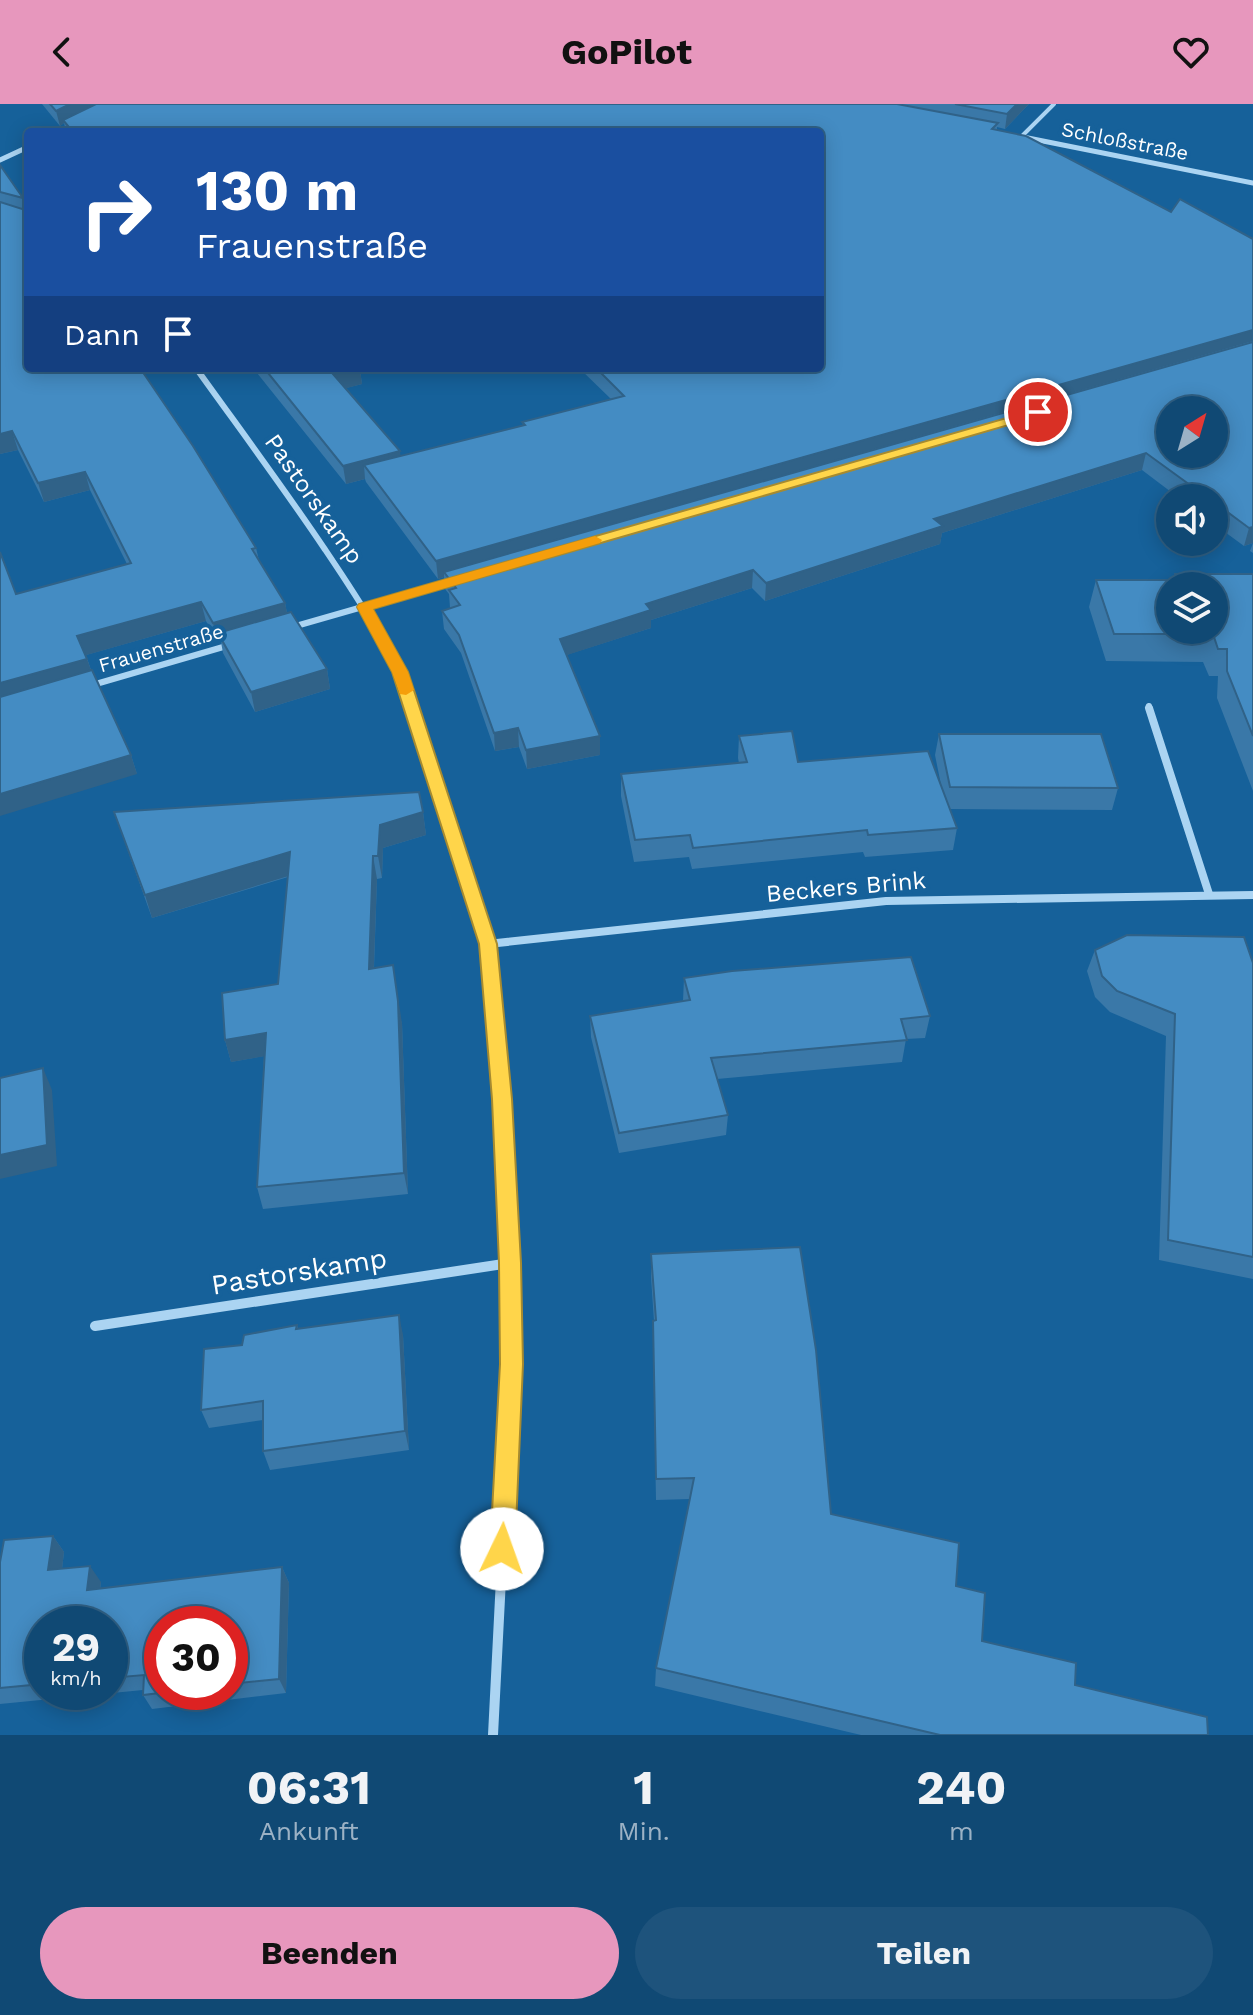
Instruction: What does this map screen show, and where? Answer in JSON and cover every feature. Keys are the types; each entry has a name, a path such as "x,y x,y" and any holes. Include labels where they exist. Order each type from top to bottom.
{"street":[{"name":"Schloßstraße","path":"1006,134 1253,183"},
{"path":"0,160 24,149"},
{"name":"Pastorskamp","path":"199,372 364,607 400,672 488,944 502,1099 512,1364 493,1735"},
{"path":"273,633 456,580"},
{"name":"Frauenstraße","path":"76,689 243,642"},
{"path":"1149,706 1209,894"},
{"name":"Beckers Brink","path":"488,944 886,901 1253,895"},
{"name":"Pastorskamp","path":"95,1326 510,1263"}],"lane":[{"path":"1021,137 1054,104"}],"building":[{"path":"50,104 70,104 56,111"},
{"path":"96,104 897,104 998,123 992,129 1026,136 1171,212 1180,199 1253,239 1253,330 436,561 364,465 525,425 522,422 624,396 600,372 824,372 824,128 70,128 63,120"},
{"path":"955,104 1017,104 1007,114"},
{"path":"0,165 23,198 0,192"},
{"path":"0,202 24,208 24,372 143,372 256,548 252,549 285,603 213,623 201,602 77,636 87,659 0,683 0,552 16,594 131,563 85,472 38,483 12,431 0,434"},
{"path":"1253,342 1253,527 1249,528 1228,512 1228,484 1189,484 1167,468 1228,468 1228,396 1156,396 1156,460 1146,453 934,519 943,526 766,583 753,570 646,604 651,610 560,639 600,736 526,750 518,728 494,733 459,635 442,611 460,605 449,590 456,588 444,572"},
{"path":"267,372 341,372 333,374 400,451 343,466"},
{"path":"1228,574 1253,574 1253,736 1227,671 1227,649 1218,649 1216,644 1228,644"},
{"path":"1096,580 1156,580 1156,634 1114,634"},
{"path":"291,612 327,669 251,692 218,633"},
{"path":"92,670 131,755 0,794 0,697"},
{"path":"792,731 798,762 928,751 957,828 868,835 867,830 693,848 690,835 635,840 621,774 747,762 739,736"},
{"path":"939,734 1101,734 1118,788 950,787"},
{"path":"419,792 423,812 380,825 378,856 373,856 369,969 393,965 398,1001 404,1173 257,1187 266,1033 225,1040 222,993 278,984 290,852 145,895 114,812"},
{"path":"1127,935 1244,937 1253,963 1253,1257 1168,1240 1175,1014 1117,991 1102,976 1095,950"},
{"path":"911,957 930,1016 901,1019 907,1040 711,1058 728,1115 619,1133 590,1016 690,1000 684,978 732,971"},
{"path":"43,1068 47,1145 0,1155 0,1078"},
{"path":"800,1247 816,1350 831,1514 959,1543 956,1586 985,1593 982,1641 1076,1663 1075,1685 1207,1717 1208,1735 940,1735 656,1668 694,1478 656,1479 653,1321 656,1320 651,1254"},
{"path":"399,1315 405,1431 263,1451 263,1401 201,1410 204,1349 242,1345 244,1335 297,1325 296,1329"},
{"path":"53,1536 48,1570 90,1566 87,1590 282,1567 279,1679 248,1682 248,1606 144,1606 144,1675 128,1676 128,1606 24,1606 24,1686 0,1688 0,1562 4,1540"}],"slow traffic":[{"path":"406,690 400,672 364,607 595,540"}],"route":[{"path":"502,1549 512,1364 510,1263 502,1099 488,944 400,672 364,607 1038,412"}]}
